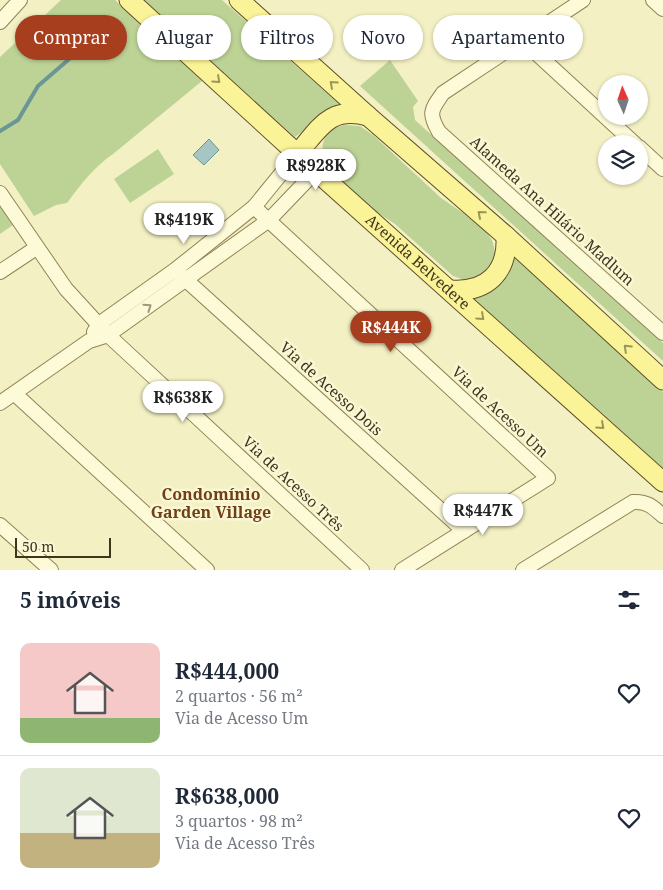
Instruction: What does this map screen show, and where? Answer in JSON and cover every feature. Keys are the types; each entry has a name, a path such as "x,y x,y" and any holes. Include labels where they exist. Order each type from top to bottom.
{"main road":[{"name":"Avenida Belvedere","path":"129,0 316,171 663,482"},
{"path":"239,0 506,236 663,380"},
{"path":"298,153 320,126 330,118 342,113 368,116"},
{"path":"450,290 464,291 488,282 497,273 504,261 506,236"}],"street":[{"path":"0,22 20,0"},
{"path":"560,15 583,0"},
{"path":"653,0 663,9"},
{"name":"Alameda Ana Hilário Madlum","path":"492,60 443,93 432,108 432,119 439,132 663,332"},
{"path":"544,60 625,135"},
{"path":"89,341 98,324 176,270 254,207 298,153"},
{"path":"648,155 663,169"},
{"path":"0,403 89,341 108,335 268,220 316,171"},
{"path":"279,176 296,191"},
{"name":"Via de Acesso Três","path":"0,193 66,289 108,335 362,570"},
{"name":"Via de Acesso Um","path":"254,207 548,478 464,531"},
{"path":"0,272 36,248"},
{"name":"Via de Acesso Dois","path":"176,270 464,531"},
{"path":"15,394 207,570"},
{"path":"523,570 633,502 641,501 648,503 663,516"},
{"path":"0,525 51,570"},
{"path":"402,570 464,531"}],"green space":[{"path":"61,0 115,0 137,20 137,60 179,60 202,81 100,164 67,203 56,205 34,216 0,164 0,57 15,43 15,60 127,60 127,15 45,15"},
{"path":"142,0 222,0 241,17 241,60 290,60 339,104 295,137 209,60 231,60 231,15 159,15"},
{"path":"390,60 418,101 413,107 415,120 663,343 663,361 360,86"},
{"path":"344,125 360,126 373,135 441,198 486,232 492,240 495,254 490,268 480,278 468,281 453,276 327,167 322,153 324,141 331,131"},
{"path":"158,149 174,174 130,203 114,179"},
{"path":"0,206 13,225 0,234"},
{"path":"511,255 663,392 663,469 469,295"}],"water":[{"path":"209,139 219,150 204,165 193,155"}],"waterway":[{"path":"0,131 18,120 38,86 68,60"}],"district":[{"name":"Condomínio Garden Village","path":"211,503"}]}
